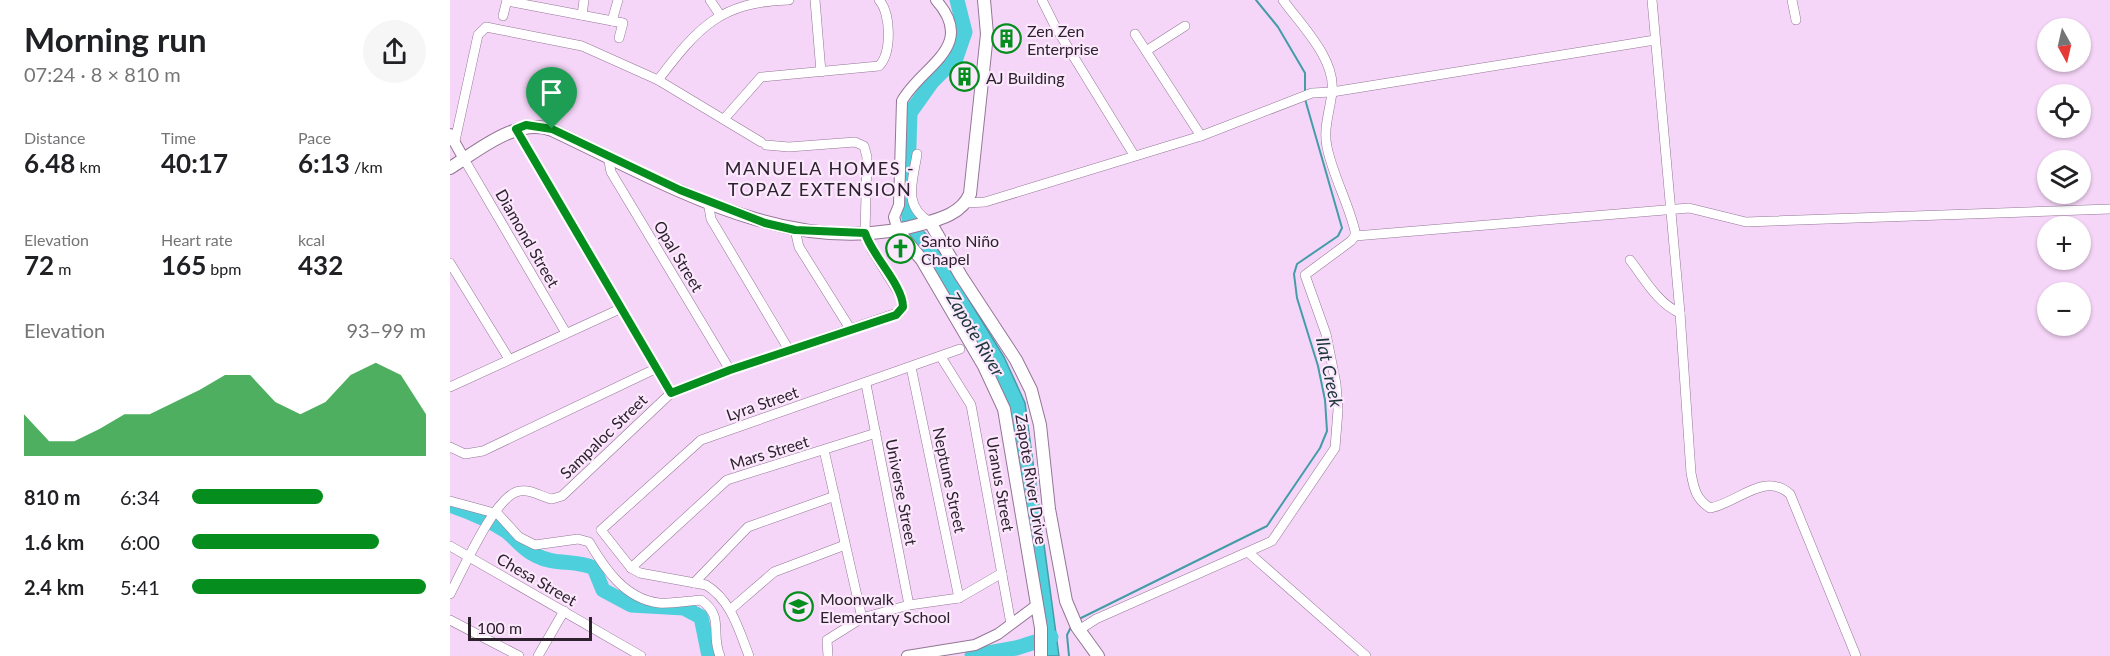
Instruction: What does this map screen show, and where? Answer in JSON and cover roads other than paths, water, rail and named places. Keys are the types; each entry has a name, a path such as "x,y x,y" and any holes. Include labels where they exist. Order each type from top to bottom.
{"main road":[{"path":"450,168 516,129 526,125 543,127 708,202 765,223 795,230 865,233 902,230 925,224 946,216 966,203 972,182 988,17 984,0"},
{"name":"Zapote River Drive","path":"925,224 1016,360 1030,390 1040,425 1049,508 1070,615 1098,656"},
{"name":"Zapote River Drive","path":"902,230 984,366 1004,409 1042,637 1041,655"}],"street":[{"path":"503,16 507,0 551,4 582,15 622,23 619,38"},
{"path":"582,15 585,0"},
{"path":"612,21 618,0"},
{"path":"710,0 720,15"},
{"path":"658,80 690,38 720,15 753,2 789,0"},
{"path":"815,0 821,72"},
{"path":"724,119 761,77 875,68 882,64 888,37 885,11 879,0"},
{"path":"902,230 894,217 899,205 902,101 941,58 951,37 949,17 936,0"},
{"path":"1042,0 1056,28 1134,154"},
{"path":"1283,0 1311,37 1328,67 1332,92 1325,132 1327,147 1355,236"},
{"path":"1652,0 1680,313 1691,473 1695,493 1701,502 1710,508 1719,507 1758,487 1771,484 1782,487 1790,494 1856,656"},
{"path":"1792,0 1796,20"},
{"path":"1146,51 1185,26"},
{"path":"464,159 452,138 478,35 486,27 582,46 658,80 764,144 789,147 855,142 864,146 867,157 865,233 872,250 900,295 903,307 896,315 730,370 671,393 516,129"},
{"path":"1135,34 1201,136"},
{"path":"966,203 985,202 1134,154 1201,136 1312,93 1332,92 1655,40"},
{"path":"917,154 913,206 925,224"},
{"name":"Opal Street","path":"608,156 611,172 730,370"},
{"name":"Diamond Street","path":"464,159 566,333"},
{"path":"708,202 711,219 789,350"},
{"path":"1078,629 1096,619 1265,546 1277,536 1336,443 1338,401 1334,372 1326,334 1305,274 1355,236 1689,207 1746,222 2110,209"},
{"path":"795,230 799,247 851,330"},
{"path":"1630,260 1661,300 1680,313"},
{"path":"450,263 509,359"},
{"path":"450,387 622,308"},
{"name":"Lyra Street","path":"631,568 601,530 701,440 866,384 960,349"},
{"name":"Uranus Street","path":"941,357 971,405 1011,624"},
{"name":"Neptune Street","path":"912,367 959,598"},
{"path":"450,447 465,454 483,451 657,368"},
{"name":"Universe Street","path":"866,384 909,605"},
{"name":"Sampaloc Street","path":"494,512 513,492 528,491 552,500 562,496 671,393"},
{"name":"Mars Street","path":"631,568 727,480 876,433"},
{"path":"824,450 862,618"},
{"path":"694,583 748,527 835,496"},
{"path":"450,501 494,512 519,537 535,545 578,539 589,542 615,580 640,598 659,603 701,600 712,608 716,617 717,649 720,656"},
{"path":"450,594 494,512"},
{"path":"730,610 774,572 845,545"},
{"name":"Chesa Street","path":"450,546 641,656"},
{"path":"1249,553 1366,656"},
{"path":"631,568 650,577 706,585 714,590 730,610 749,656"},
{"path":"828,656 827,640 862,618 909,605 959,598 1002,573"},
{"path":"907,656 975,645 1011,624 1037,604"},
{"path":"538,656 564,611"},
{"path":"450,620 519,656"}],"water":[{"path":"924,232 933,241 1004,357 1025,403 1059,656 1042,656 1011,415 924,256 910,239 910,236"}],"waterway":[{"name":"Zapote River","path":"919,239 910,223 907,208 910,113 932,82 956,58 965,32 957,0"},
{"name":"Ilat Creek","path":"1256,0 1278,27 1305,73 1305,93"},
{"name":"Ilat Creek","path":"1079,619 1267,526 1320,448 1327,431 1325,400 1318,366 1297,298 1294,274 1297,264 1338,236 1342,228 1305,99"},
{"path":"450,505 479,516 506,531 535,555 594,568 603,590 631,605 684,608 701,617 709,656"},
{"name":"Ilat Creek","path":"1069,656 1067,635 1071,627"},
{"path":"972,656 1016,648 1051,637"}],"place":[{"name":"Zen Zen Enterprise","path":"1006,39"},
{"name":"AJ Building","path":"965,77"},
{"name":"Santo Niño Chapel","path":"900,249"},
{"name":"Moonwalk Elementary School","path":"799,607"}],"district":[{"name":"MANUELA HOMES - TOPAZ EXTENSION","path":"820,178"}]}
